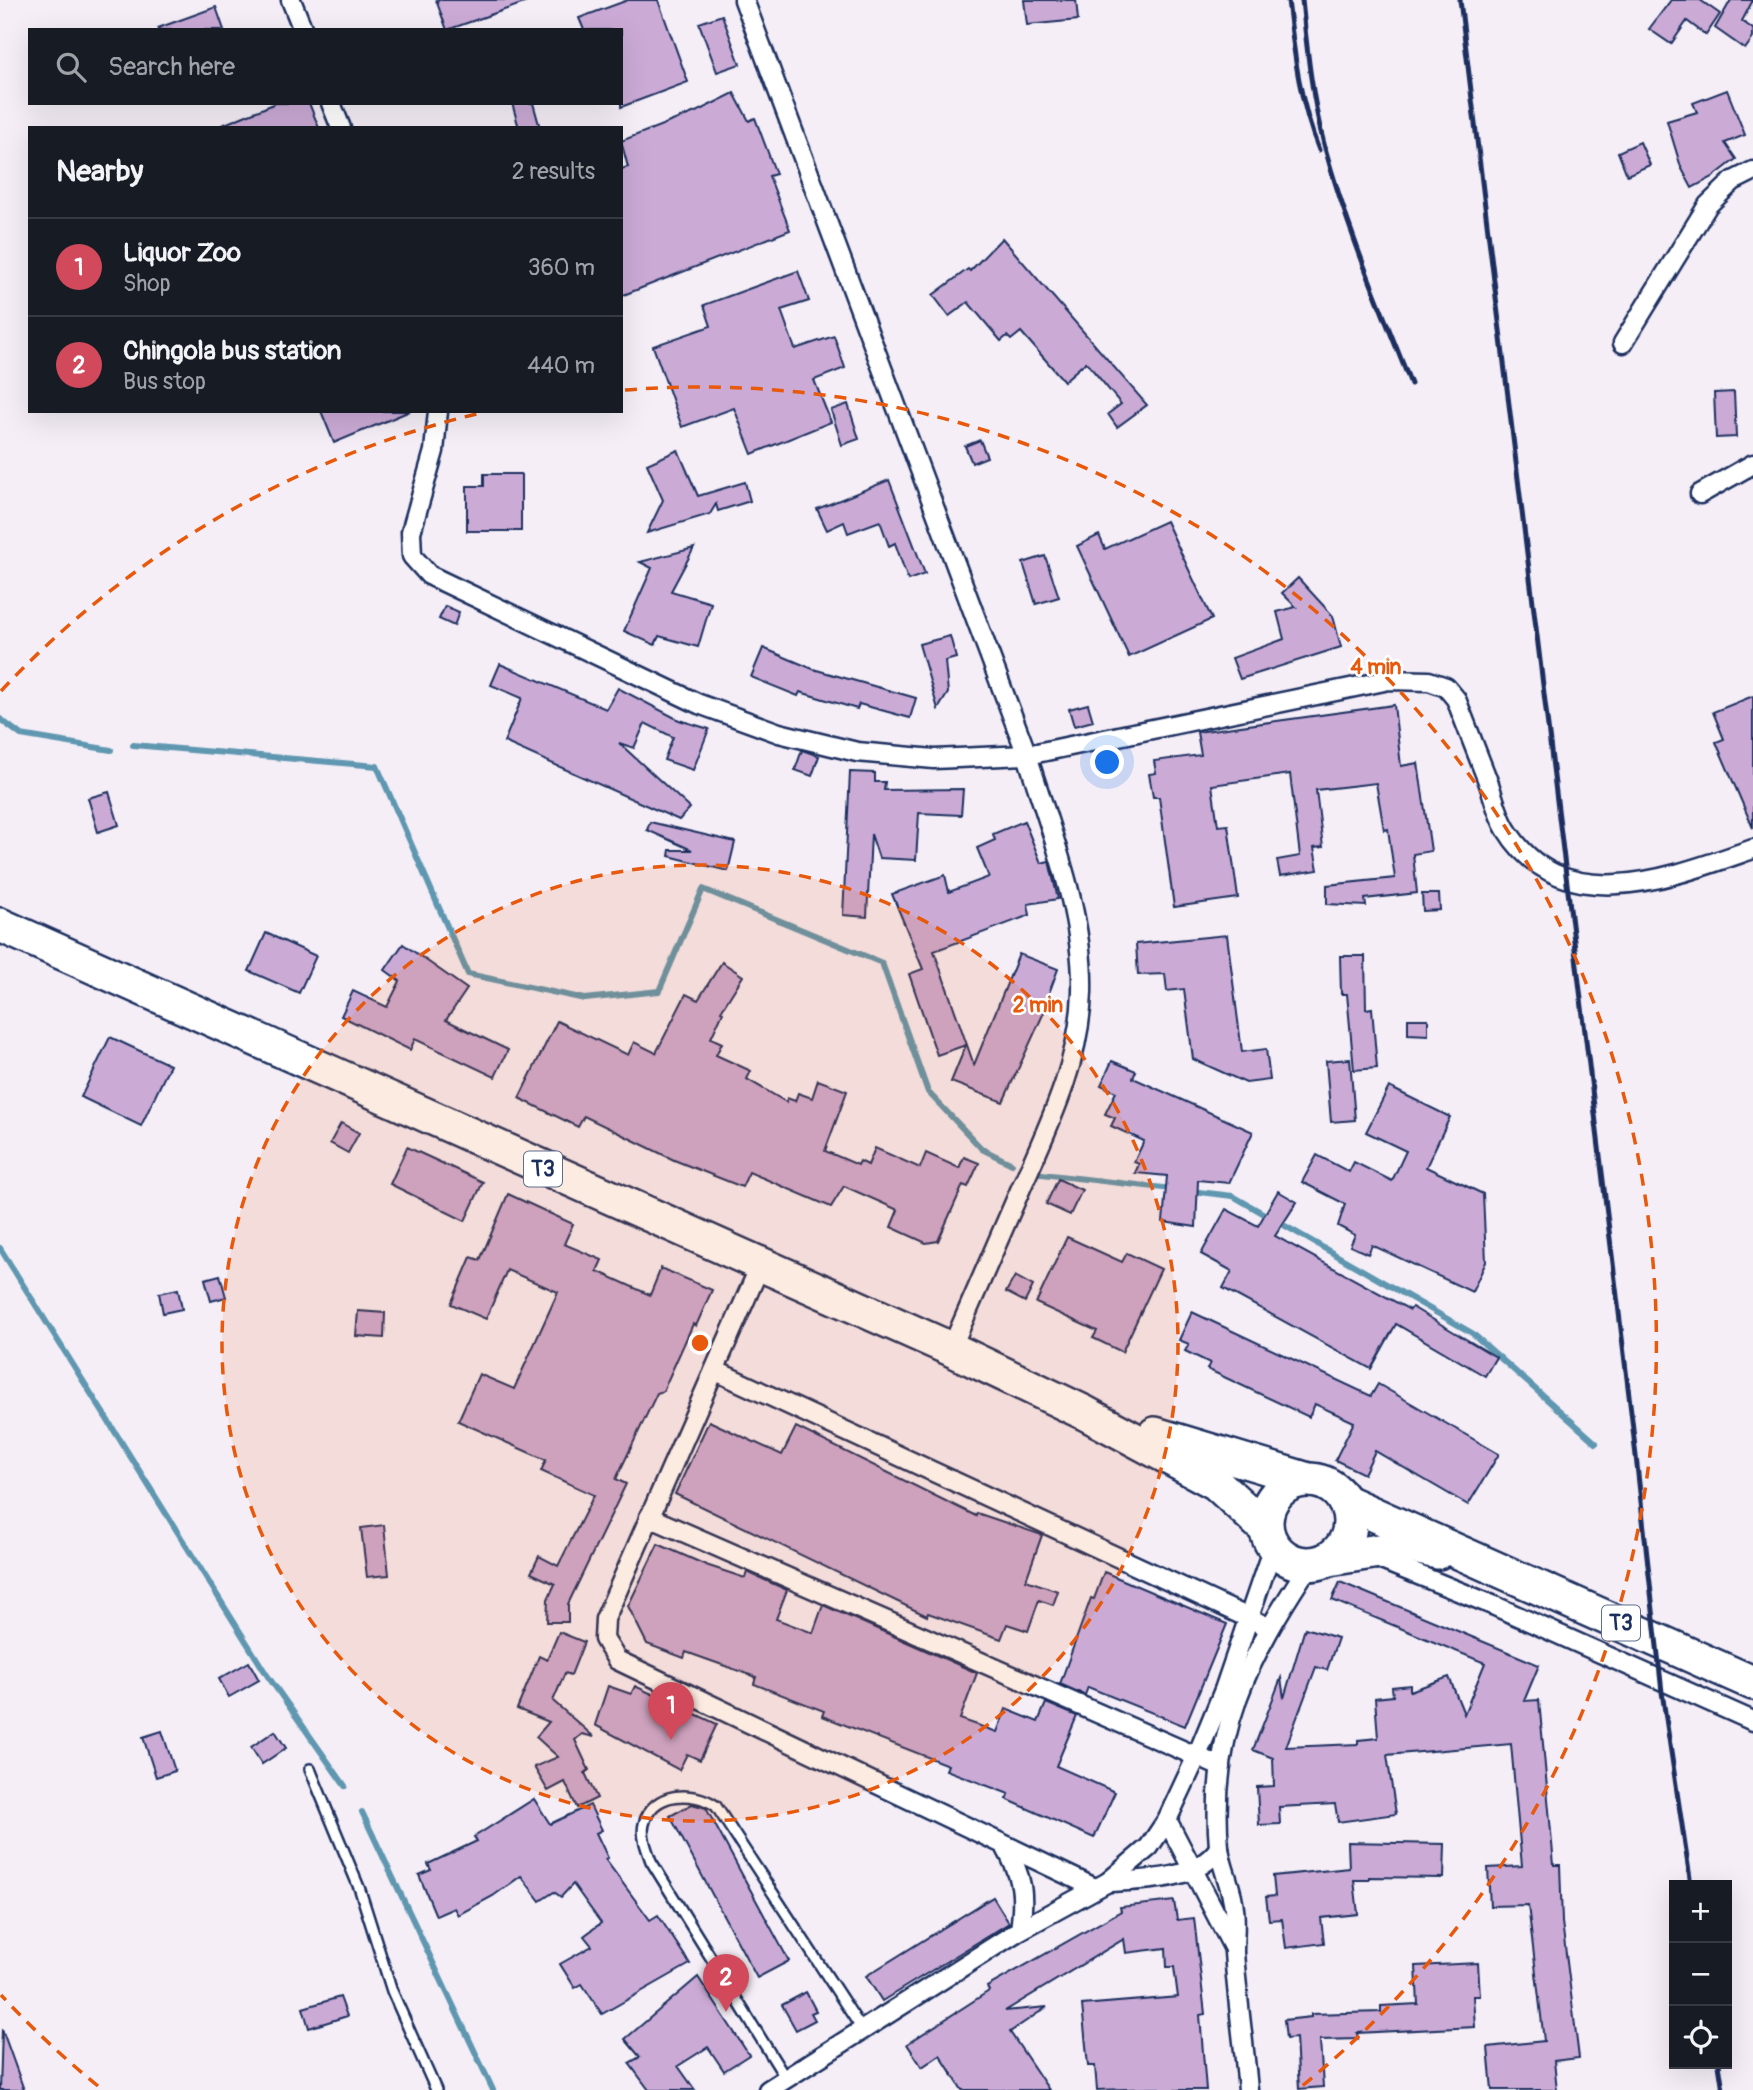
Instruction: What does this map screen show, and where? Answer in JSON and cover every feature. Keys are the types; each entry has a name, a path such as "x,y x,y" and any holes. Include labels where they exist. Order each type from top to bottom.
{"highway":[{"name":"T3","path":"0,925 951,1349 1085,1413 1216,1483 1296,1563 1410,1546 1489,1563"},
{"name":"T3","path":"1085,1413 1328,1484 1344,1501 1489,1563 1753,1683"},
{"path":"1269,1538 1265,1514 1271,1500 1292,1482 1305,1479"},
{"path":"1333,1558 1340,1550 1350,1527 1344,1501"}],"street":[{"path":"291,0 302,28"},
{"path":"744,0 1027,755 1063,870 1076,932 1082,991 1075,1054 1054,1112 951,1349"},
{"path":"332,105 340,126"},
{"path":"1623,342 1708,205 1733,181 1753,171"},
{"path":"438,413 434,451 411,532 412,556 429,575 699,704 779,733 857,752 934,760 1027,755 1325,691 1410,678 1446,687 1456,699 1504,827 1530,861 1551,873 1598,886 1653,881 1753,849"},
{"path":"1700,494 1753,464"},
{"path":"760,1266 605,1619 604,1639 617,1660 1004,1846 1102,1885 1167,1876 1191,1869 1205,1863 1219,1848"},
{"path":"716,1371 1268,1626"},
{"path":"649,1517 1221,1767"},
{"path":"768,2090 1020,1930 1102,1885 1149,1847 1167,1820 1196,1758 1249,1619 1269,1538"},
{"path":"1248,2090 1234,1950 1234,1906 1219,1848 1221,1767 1229,1716 1268,1626 1333,1558 1495,1606 1753,1721"},
{"path":"1167,1820 1234,1950"},
{"path":"1004,1846 1019,1871 1024,1900 1020,1930"},
{"path":"1167,1876 1210,1902"}],"lane":[{"path":"310,1769 360,1890 392,1991 436,2090"},
{"path":"786,2079 651,1861 644,1841 643,1824 653,1807 670,1797 688,1795 704,1797 716,1806 863,2031"}],"building":[{"path":"436,0 527,0 453,28 446,28"},
{"path":"628,0 658,0 688,82 621,107 623,28 583,28 579,18"},
{"path":"1024,0 1076,0 1078,20 1027,25"},
{"path":"1671,0 1700,0 1720,14 1706,35 1687,21 1671,44 1649,29"},
{"path":"1731,0 1753,0 1742,21 1753,29 1753,38 1745,49 1715,28"},
{"path":"216,7 223,28 158,28"},
{"path":"722,15 740,64 717,72 699,23"},
{"path":"1727,90 1745,135 1725,143 1736,159 1713,177 1692,188 1681,167 1667,121 1697,112 1693,103"},
{"path":"734,93 749,121 755,118 776,174 769,176 790,230 623,295 623,168 628,167 623,140 698,111"},
{"path":"271,105 310,105 318,126 220,126"},
{"path":"513,105 534,105 539,126 518,126"},
{"path":"1640,142 1650,165 1627,175 1618,152"},
{"path":"1002,238 1147,405 1117,427 1108,414 1121,404 1086,362 1064,381 1021,332 1011,340 1007,336 1001,341 968,302 949,316 933,295 968,269 970,271"},
{"path":"798,271 809,301 781,310 795,349 834,336 845,368 814,380 831,422 752,454 734,408 682,427 653,346 711,326 704,305"},
{"path":"1734,392 1736,437 1716,438 1714,393"},
{"path":"848,404 859,439 842,445 831,410"},
{"path":"322,413 405,413 334,443"},
{"path":"980,440 987,457 972,463 965,446"},
{"path":"678,450 698,496 745,482 750,501 718,511 716,504 710,514 647,533 663,500 647,464"},
{"path":"484,474 521,474 521,531 467,531 467,486 484,486"},
{"path":"889,480 925,574 908,580 895,543 889,546 880,521 848,533 844,522 827,530 817,509"},
{"path":"1166,521 1212,619 1129,657 1077,546 1099,535 1105,549"},
{"path":"694,548 671,591 711,603 698,647 659,636 655,645 624,631 652,568 640,562"},
{"path":"1045,556 1059,597 1036,604 1023,563"},
{"path":"1298,578 1333,616 1341,647 1240,679 1232,658 1284,639 1277,612 1296,607 1282,593"},
{"path":"445,606 459,612 454,626 439,619"},
{"path":"950,636 956,658 945,661 948,693 938,709 919,644"},
{"path":"763,648 813,669 916,698 910,718 859,704 857,709 800,692 798,696 751,677"},
{"path":"500,664 606,709 618,688 679,720 709,729 693,770 664,760 673,737 645,723 634,748 619,743 690,808 679,820 504,742 522,698 491,685"},
{"path":"1753,696 1753,828 1716,742 1724,739 1713,712"},
{"path":"1088,704 1093,721 1074,726 1069,709"},
{"path":"1394,705 1401,766 1418,763 1431,851 1413,854 1417,893 1365,899 1366,906 1327,904 1327,885 1395,878 1388,829 1384,830 1376,783 1316,790 1323,847 1314,848 1318,870 1280,876 1277,860 1300,856 1290,774 1212,785 1218,826 1228,825 1238,898 1174,907 1159,797 1153,797 1149,774 1156,773 1154,761 1201,755 1197,732"},
{"path":"802,750 819,756 812,776 795,770"},
{"path":"850,772 875,773 875,782 885,782 884,790 963,789 961,815 919,813 916,860 879,858 871,834 867,917 843,915"},
{"path":"109,792 119,825 98,832 88,798"},
{"path":"1024,821 1041,863 1049,861 1058,899 1028,904 1030,915 934,951 974,1065 1019,954 1058,969 1048,996 1051,997 1003,1102 951,1082 966,1045 937,1055 909,974 923,969 892,894 945,875 949,892 989,877 977,848 995,840 993,834"},
{"path":"650,822 735,842 728,871 669,856 670,850 692,850 647,830"},
{"path":"1422,894 1439,894 1440,910 1423,911"},
{"path":"266,933 316,956 299,993 249,971"},
{"path":"1227,935 1242,1052 1266,1049 1270,1080 1246,1083 1193,1059 1184,989 1167,991 1165,974 1138,975 1136,944"},
{"path":"403,944 467,989 446,1020 508,1050 495,1077 415,1039 410,1050 341,1016 353,991 387,1007 400,981 385,970"},
{"path":"1340,956 1365,956 1366,1009 1372,1008 1377,1068 1354,1070 1347,994 1341,994"},
{"path":"722,962 743,976 721,1011 723,1012 711,1038 722,1043 716,1055 751,1071 747,1079 786,1102 787,1098 795,1101 798,1093 812,1098 818,1080 847,1091 825,1151 858,1165 860,1161 868,1165 875,1148 920,1168 926,1153 959,1168 964,1157 979,1163 968,1187 963,1185 938,1241 926,1243 891,1227 898,1210 844,1186 831,1207 749,1172 742,1187 674,1160 584,1116 578,1127 519,1098 557,1021 628,1055 634,1042 656,1053 686,994 698,1000"},
{"path":"1408,1019 1428,1019 1428,1035 1408,1034"},
{"path":"110,1037 170,1065 141,1126 81,1097"},
{"path":"1350,1059 1355,1120 1331,1122 1326,1061"},
{"path":"1112,1061 1136,1071 1133,1078 1253,1132 1229,1183 1198,1180 1196,1227 1163,1222 1167,1176 1135,1173 1139,1164 1134,1162 1144,1141 1111,1126 1115,1118 1105,1114 1116,1092 1101,1085"},
{"path":"1389,1087 1450,1117 1426,1167 1483,1194 1486,1262 1472,1292 1372,1245 1368,1254 1350,1246 1355,1235 1338,1226 1345,1204 1302,1182 1317,1155 1349,1172 1354,1162 1392,1181 1406,1151 1366,1132"},
{"path":"341,1123 359,1133 348,1153 330,1143"},
{"path":"407,1147 483,1182 465,1221 390,1184"},
{"path":"1058,1179 1082,1190 1070,1215 1046,1204"},
{"path":"1278,1191 1297,1202 1275,1236 1410,1310 1412,1307 1496,1357 1485,1376 1396,1324 1371,1369 1223,1288 1232,1271 1201,1254 1226,1209 1258,1226"},
{"path":"508,1194 573,1224 564,1244 602,1260 597,1271 650,1295 661,1268 712,1290 696,1326 693,1324 663,1391 657,1393 616,1479 626,1484 568,1604 568,1622 547,1622 548,1599 555,1584 531,1573 539,1556 558,1566 594,1495 541,1471 546,1460 458,1421 479,1374 514,1389 558,1292 507,1270 486,1319 451,1304 471,1257 480,1260"},
{"path":"1067,1237 1122,1262 1127,1253 1161,1269 1122,1352 1093,1338 1097,1331 1036,1303"},
{"path":"220,1275 226,1297 211,1301 205,1279"},
{"path":"1015,1276 1033,1286 1025,1302 1006,1292"},
{"path":"178,1289 182,1309 163,1313 159,1293"},
{"path":"358,1311 385,1313 384,1338 356,1336"},
{"path":"1192,1312 1371,1396 1378,1384 1499,1454 1468,1505 1375,1451 1364,1474 1335,1460 1354,1422 1315,1404 1309,1417 1207,1369 1210,1363 1185,1351 1189,1344 1179,1340"},
{"path":"709,1421 782,1455 796,1427 976,1516 977,1513 1042,1535 1026,1580 1058,1591 1053,1605 1039,1600 1028,1631 1007,1624 1001,1639 928,1613 927,1616 675,1494"},
{"path":"384,1525 389,1575 367,1577 361,1528"},
{"path":"658,1544 706,1565 745,1578 747,1572 787,1590 776,1619 813,1633 823,1605 977,1673 960,1719 997,1732 1006,1709 1038,1722 1046,1703 1077,1716 1056,1766 1115,1792 1094,1838 1006,1799 1009,1794 946,1770 948,1765 822,1716 824,1711 754,1684 756,1677 686,1652 684,1658 647,1644 628,1606"},
{"path":"1104,1572 1227,1624 1185,1726 1088,1687 1085,1695 1060,1684 1091,1598 1094,1599"},
{"path":"1340,1582 1539,1665 1524,1701 1539,1700 1554,1865 1560,1865 1562,1922 1579,2058 1554,2061 1557,2090 1492,2090 1488,2047 1544,2041 1528,1905 1490,1906 1488,1868 1522,1866 1511,1744 1387,1755 1396,1814 1338,1822 1335,1804 1279,1807 1280,1824 1259,1825 1257,1787 1274,1786 1273,1758 1253,1750 1281,1678 1284,1698 1305,1628 1338,1638 1327,1670 1316,1667 1286,1747 1358,1744 1358,1740 1378,1738 1375,1698 1393,1696 1392,1687 1410,1685 1410,1691 1449,1677 1464,1714 1485,1663 1332,1600"},
{"path":"559,1632 584,1642 571,1675 565,1673 553,1701 594,1737 582,1734 575,1740 589,1770 585,1773 597,1798 577,1808 565,1782 548,1791 534,1767 558,1757 536,1737 549,1722 517,1709 539,1656 547,1660"},
{"path":"249,1662 259,1680 229,1697 219,1679"},
{"path":"608,1686 631,1694 635,1686 717,1724 700,1760 687,1754 679,1770 595,1725"},
{"path":"162,1731 175,1771 156,1777 143,1737"},
{"path":"275,1731 286,1748 262,1764 251,1747"},
{"path":"534,1799 550,1824 590,1805 602,1830 596,1833 608,1858 605,1859 650,1920 658,1915 690,1964 602,2014 582,1984 575,1988 560,1964 592,1946 584,1936 601,1923 573,1884 561,1897 554,1892 540,1901 521,1876 493,1896 458,1915 454,1908 436,1916 419,1875 431,1870 428,1864 477,1841 474,1837"},
{"path":"692,1804 706,1808 789,1961 757,1978 670,1816"},
{"path":"1348,1842 1445,1844 1444,1878 1369,1877 1369,1880 1354,1880 1358,1914 1321,1918 1324,1943 1286,1948 1282,1919 1269,1920 1266,1897 1275,1896 1273,1876 1349,1868"},
{"path":"993,1897 1009,1923 882,2001 866,1976"},
{"path":"1174,1901 1177,1920 1194,1918 1205,2014 1200,2015 1206,2090 1097,2090 1095,2066 1088,2066 1082,2005 1178,1997 1174,1967 1167,1967 1166,1948 1126,1953 1124,1939 1005,2011 1047,2007 1010,2032 1049,2090 962,2090 940,2055 922,2067 907,2044 989,1991 987,1987 1121,1911 1120,1907"},
{"path":"1478,1963 1480,1996 1473,1996 1475,2027 1357,2033 1358,2039 1320,2040 1323,2087 1299,2089 1296,2038 1286,2039 1284,2020 1311,2017 1311,2014 1381,2012 1381,2006 1418,2004 1416,1966"},
{"path":"698,1977 749,2055 724,2071 708,2047 678,2066 695,2090 649,2090 629,2063 640,2057 625,2039"},
{"path":"806,1992 816,2011 811,2013 815,2020 796,2030 782,2005"},
{"path":"340,1997 347,2016 309,2028 303,2008"},
{"path":"2,2029 24,2090 0,2090"}],"waterway":[{"path":"0,719 21,735 111,750"},
{"path":"133,745 377,766 468,974 585,999 659,991 703,889 882,963 928,1092 982,1149 1012,1164"},
{"path":"1042,1174 1172,1189"},
{"path":"1190,1191 1233,1196 1472,1333 1596,1443"},
{"path":"0,1248 267,1675 345,1786"},
{"path":"362,1812 493,2090"}],"railway":[{"path":"1288,0 1302,95 1319,150"},
{"path":"1302,0 1313,93 1325,148 1354,238 1411,384"},
{"path":"1460,0 1632,1420 1662,1692 1690,1880"},
{"path":"1720,2069 1723,2090"}],"place":[{"name":"Liquor Zoo","path":"671,1740"},
{"name":"Chingola bus station","path":"726,2012"}]}
